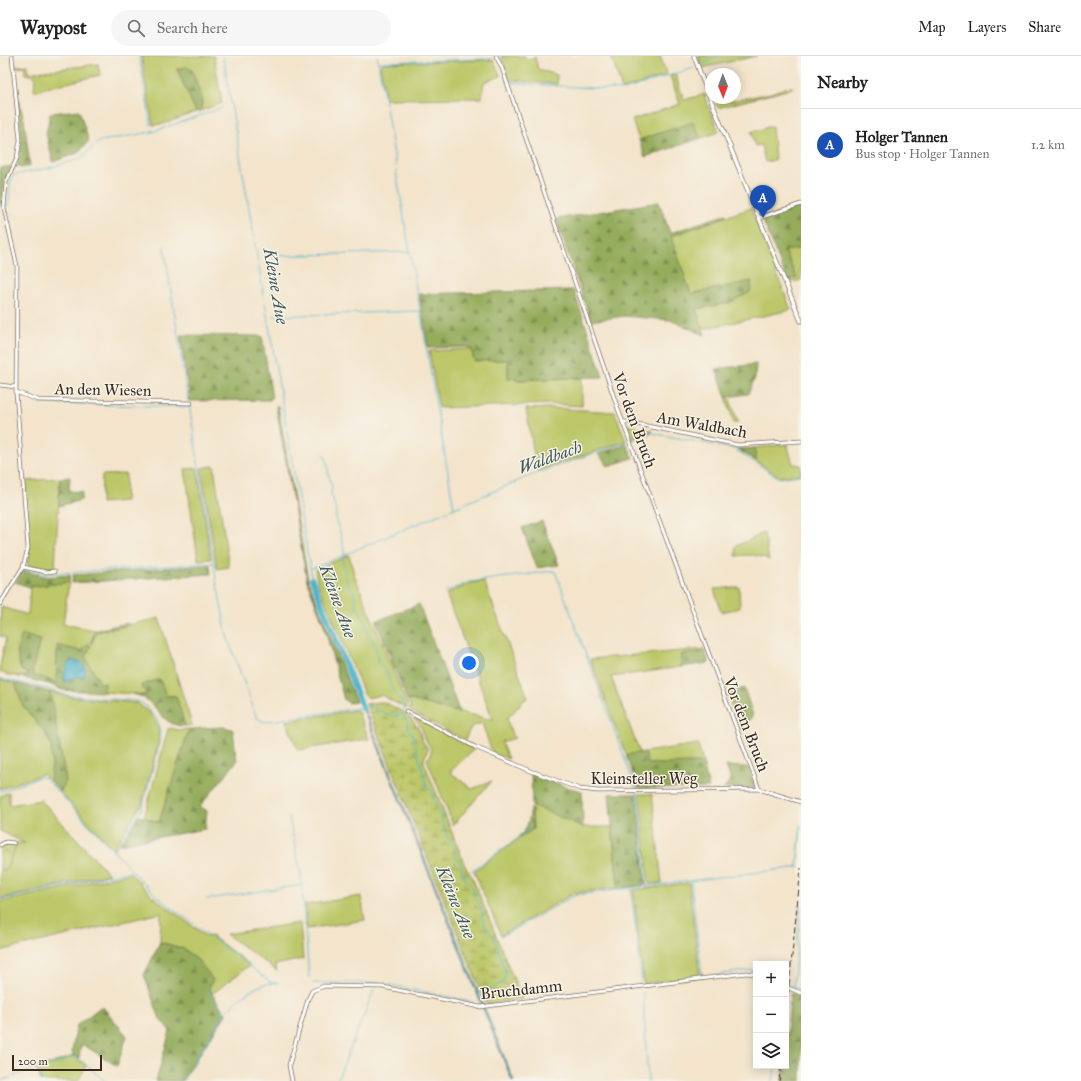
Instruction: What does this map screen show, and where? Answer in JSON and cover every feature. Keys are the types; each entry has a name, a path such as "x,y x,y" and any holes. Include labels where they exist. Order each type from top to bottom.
{"street":[{"path":"0,604 22,567 28,548 16,389 17,266 4,206 6,183 17,158 20,140 12,56"},
{"name":"Vor dem Bruch","path":"496,56 502,68 629,442 759,789"},
{"path":"694,56 801,322"},
{"path":"759,218 801,204"},
{"name":"An den Wiesen","path":"0,385 16,389 38,400 189,403"},
{"name":"Am Waldbach","path":"622,422 738,445 801,441"},
{"path":"22,567 46,572 55,571"},
{"name":"Kleinsteller Weg","path":"406,711 475,747 580,789 598,791 759,789 801,802"},
{"path":"0,844 6,842 14,843"},
{"name":"Bruchdamm","path":"292,1081 289,1065 308,999 312,991 324,986 374,986 480,1007 746,973 753,974"},
{"path":"789,988 801,993"}],"green space":[{"path":"141,56 214,56 222,103 201,111 202,99 177,69 196,112 163,124 153,125"},
{"path":"501,56 525,56 526,60 535,57 538,69 557,75 557,84 509,80"},
{"path":"611,56 623,58 629,56 660,56 667,75 622,89"},
{"path":"699,56 757,56 702,68"},
{"path":"493,60 501,76 484,82 482,98 386,99 380,65 382,63"},
{"path":"98,64 100,75 34,91 35,76 25,74 25,67 15,68 15,66 28,65 28,73"},
{"path":"186,67 192,70 202,99 201,111 196,112 177,69"},
{"path":"675,74 684,100 705,94 705,104 707,104 719,132 701,138 692,123 639,140 632,120 680,104 670,76"},
{"path":"793,87 787,90 741,102 741,99 771,93"},
{"path":"17,95 24,119 30,166 20,168 17,165 21,148 21,139"},
{"path":"715,104 733,104 718,108"},
{"path":"79,110 89,141 78,153 53,162 46,134 50,113"},
{"path":"693,122 701,138 645,157 639,140"},
{"path":"772,126 775,160 765,162 761,145 755,146 751,132"},
{"path":"12,166 4,182 2,204 0,204 0,168"},
{"path":"659,202 670,233 726,214 727,216 671,236 691,294 752,281 750,292 729,303 696,309 705,335 670,320 624,316 591,321 556,219"},
{"path":"801,206 801,248 785,251 797,278 787,280 763,221 764,218"},
{"path":"751,208 791,310 703,329 696,309 729,303 750,292 751,281 691,294 671,236"},
{"path":"801,248 801,280 789,283 787,280 796,278 785,251"},
{"path":"574,291 603,377 515,380 515,378 508,378 508,360 474,361 472,350 468,347 428,348 419,294"},
{"path":"180,335 262,336 272,398 270,400 190,401"},
{"path":"472,349 474,361 508,360 508,378 515,378 516,380 582,378 582,406 551,404 439,408 429,351"},
{"path":"756,364 755,378 748,394 726,397 716,369"},
{"path":"726,397 729,397 738,422 734,423"},
{"path":"276,406 278,406 308,580 356,702 349,703 344,700 324,625 307,581"},
{"path":"551,408 615,412 626,441 537,471 526,409"},
{"path":"628,425 653,431 631,439 627,427"},
{"path":"627,444 633,458 608,466 598,454"},
{"path":"787,444 793,464 801,465 801,474 780,477 756,461 755,448"},
{"path":"736,448 755,448 756,461"},
{"path":"214,466 229,567 217,569 201,468"},
{"path":"197,468 211,559 198,560 185,469"},
{"path":"126,474 125,501 101,503 102,475"},
{"path":"70,477 69,491 82,492 81,500 59,506 60,478"},
{"path":"60,478 55,567 52,570 46,570 29,567 27,561 30,549 25,481"},
{"path":"542,521 559,565 537,568 522,528"},
{"path":"764,533 769,560 749,555 736,556 736,546"},
{"path":"349,555 354,574 407,704 407,709 381,695 368,698 365,696 318,584 315,570"},
{"path":"210,565 211,574 72,583 73,575"},
{"path":"23,571 47,577 70,575 69,582 30,587 15,582"},
{"path":"484,581 528,698 524,700 507,719 512,735 515,738 501,742 508,759 492,752 482,723 471,727 465,740 410,711 410,705 407,699 493,720 446,594 471,583"},
{"path":"69,582 63,624 95,630 91,642 81,651 57,683 34,676 32,671 40,640 22,635 17,651 21,670 28,675 18,677 0,672 0,665 6,638 0,636 1,607 28,615 30,587"},
{"path":"739,587 740,608 721,612 718,604 720,603 718,602 714,589"},
{"path":"419,604 460,713 407,699 376,621"},
{"path":"159,618 192,725 185,726 176,696 166,696 141,686 148,695 104,692 105,683 100,683 85,657 97,632"},
{"path":"128,623 130,625 97,632 91,642 95,630"},
{"path":"22,634 40,640 32,671 34,676 56,683 57,645 81,651 88,644 91,646 85,657 100,683 105,683 104,692 62,690 49,684 16,676 25,677 28,675 28,673 21,670 17,651"},
{"path":"704,649 705,651 682,654 680,667 611,677 640,753 626,755 590,659"},
{"path":"705,651 709,663 680,667 682,654"},
{"path":"0,679 15,683 23,706 46,734 51,745 52,764 50,781 43,774 0,789"},
{"path":"160,679 166,696 176,696 185,726 176,725 170,722 164,718 148,701 133,694 147,695 141,685"},
{"path":"15,683 50,692 66,781 60,792 50,781 52,764 51,745 46,734 23,706"},
{"path":"744,688 753,715 741,730 727,694"},
{"path":"50,692 70,697 137,703 148,711 156,721 159,741 142,804 113,849 60,792 66,781"},
{"path":"384,702 407,714 419,729 422,740 428,749 424,762 466,868 472,877 522,999 486,1004 366,704"},
{"path":"357,710 369,739 298,750 286,721"},
{"path":"413,717 474,749 450,772 472,789 492,781 453,825 427,759 431,753 430,748 420,725"},
{"path":"223,727 232,729 233,731 237,761 200,806 207,811 205,829 120,844 139,816 159,822 189,729"},
{"path":"168,729 178,730 189,729 159,822 144,818"},
{"path":"698,744 703,763 647,764 645,752"},
{"path":"645,752 648,764 703,763 709,788 638,788 626,755"},
{"path":"726,766 748,767 755,788 724,788 731,780"},
{"path":"531,773 566,787 582,791 583,827 532,805"},
{"path":"9,792 9,805 41,800 109,874 0,899 0,870 6,870 17,843 25,843 0,831 0,796"},
{"path":"609,794 636,794 646,885 618,888"},
{"path":"639,794 652,794 662,883 649,884"},
{"path":"532,805 583,827 612,827 618,888 575,893 501,935 474,871 533,829"},
{"path":"530,809 532,810 533,829 519,839 518,837 524,832 527,824"},
{"path":"6,844 16,845 6,870 0,870 0,848 4,848"},
{"path":"131,873 152,896 207,937 212,936 250,965 212,994 209,986 213,980 199,962 184,949 160,942 161,913 0,951 0,902"},
{"path":"689,883 700,977 644,984 633,890"},
{"path":"361,896 365,920 307,929 305,905"},
{"path":"300,923 303,959 275,965 277,971 226,934"},
{"path":"160,942 184,949 200,962 213,980 209,986 212,994 226,1014 182,1081 156,1081 170,1031 160,1019 144,975"},
{"path":"791,993 801,997 801,1081 782,1081 784,1069 789,1069 789,1012"},
{"path":"102,1006 127,1036 117,1066 82,1044 79,1058 77,1056 73,1056 72,1051 77,1025"},
{"path":"73,1056 77,1056 79,1058 78,1059 86,1066 78,1081 41,1081 37,1069"}],"water":[{"path":"72,660 83,665 85,670 84,677 81,678 77,676 66,682 64,681 64,677 67,665"},
{"path":"362,703 514,1081 512,1081 361,704"}],"waterway":[{"path":"139,56 151,125"},
{"name":"Kleine Aue","path":"223,56 312,579"},
{"path":"377,56 396,166"},
{"path":"701,65 721,56"},
{"path":"378,62 491,59"},
{"path":"502,59 509,80 513,83 624,90 694,68"},
{"path":"152,130 152,132 222,108"},
{"path":"0,207 9,205 10,184 14,175 49,168 79,159 101,141 152,132"},
{"path":"396,171 454,508"},
{"path":"164,246 188,401"},
{"path":"270,256 410,252"},
{"path":"273,316 420,311"},
{"path":"40,403 189,407"},
{"path":"189,404 216,578 227,636 257,718 264,722 365,707"},
{"name":"Waldbach","path":"311,569 532,475 652,433 734,449 779,478 801,475"},
{"path":"324,455 328,464 332,487 331,494 336,510 336,522 339,528 344,550 343,563 348,585 353,590 357,609 361,612 372,639 378,655 378,663 387,673 390,684 405,707 403,714 408,723 408,728 412,733 427,787 431,790 447,837 451,841 455,856 460,862 462,874 472,886 473,894 481,907 485,926 495,940 505,971 505,977 502,983 478,995"},
{"path":"25,570 47,574 214,563"},
{"path":"445,592 470,582 555,571 636,789"},
{"name":"Kleine Aue","path":"312,579 363,709"},
{"path":"2,679 48,689 65,695 137,701 145,705 157,719 160,726 160,742 142,809 113,852"},
{"path":"369,706 390,715 403,715"},
{"path":"0,792 40,777 45,778 156,896 272,983"},
{"path":"637,792 647,886"},
{"path":"289,817 301,875 309,977"},
{"path":"797,867 801,825"},
{"path":"471,871 531,829"},
{"path":"502,936 576,895 800,867"},
{"path":"0,900 130,871"},
{"path":"464,876 468,873"},
{"path":"691,881 702,977 753,970"},
{"path":"207,899 302,885"},
{"path":"631,889 642,982"},
{"path":"801,905 793,987 801,990"},
{"path":"181,1081 225,1013 233,1004 260,986 278,983"},
{"path":"313,983 381,983 473,1002"},
{"path":"209,988 211,995 224,1013"},
{"path":"337,1081 374,990"},
{"path":"643,992 648,1081"},
{"path":"1,1081 36,1068 39,1070 73,1057 77,1057 105,1081"},
{"path":"773,1081 775,1069"},
{"path":"39,1070 42,1081"}],"railway":[{"path":"788,997 801,868"},
{"path":"779,1081 781,1069"}],"place":[{"name":"Holger Tannen","path":"763,218"}]}
